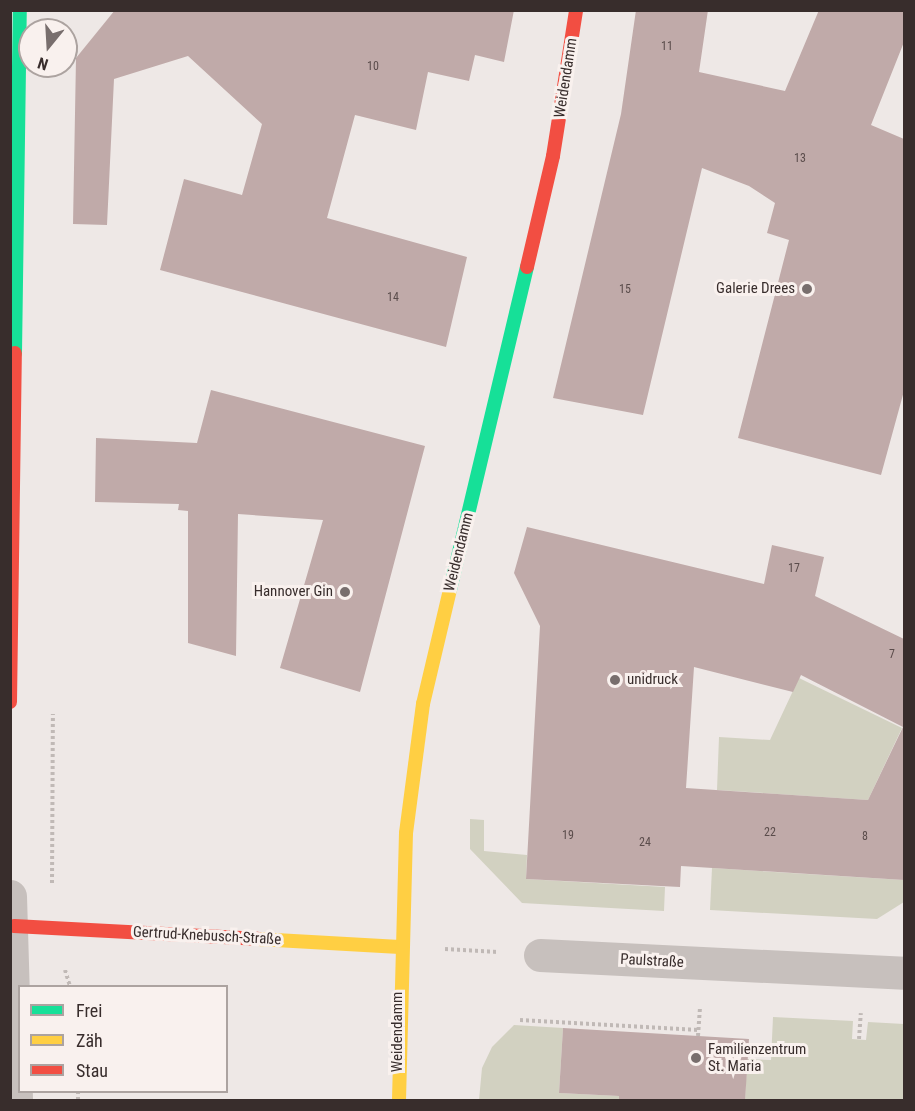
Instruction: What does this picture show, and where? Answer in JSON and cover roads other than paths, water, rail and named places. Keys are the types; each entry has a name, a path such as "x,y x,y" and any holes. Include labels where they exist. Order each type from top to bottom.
{"main road":[{"path":"10,702 20,10"},
{"name":"Weidendamm","path":"399,1101 400,947 408,805 423,704 553,156 576,10"},
{"name":"Gertrud-Knebusch-Straße","path":"12,911 400,947"}],"street":[{"name":"Gertrud-Knebusch-Straße","path":"12,911 16,1101"},
{"name":"Paulstraße","path":"540,955 904,973"}],"place":[{"name":"Galerie Drees","path":"807,289"},
{"name":"Hannover Gin","path":"345,592"},
{"name":"unidruck","path":"615,680"},
{"name":"Familienzentrum St. Maria","path":"696,1058"}]}
